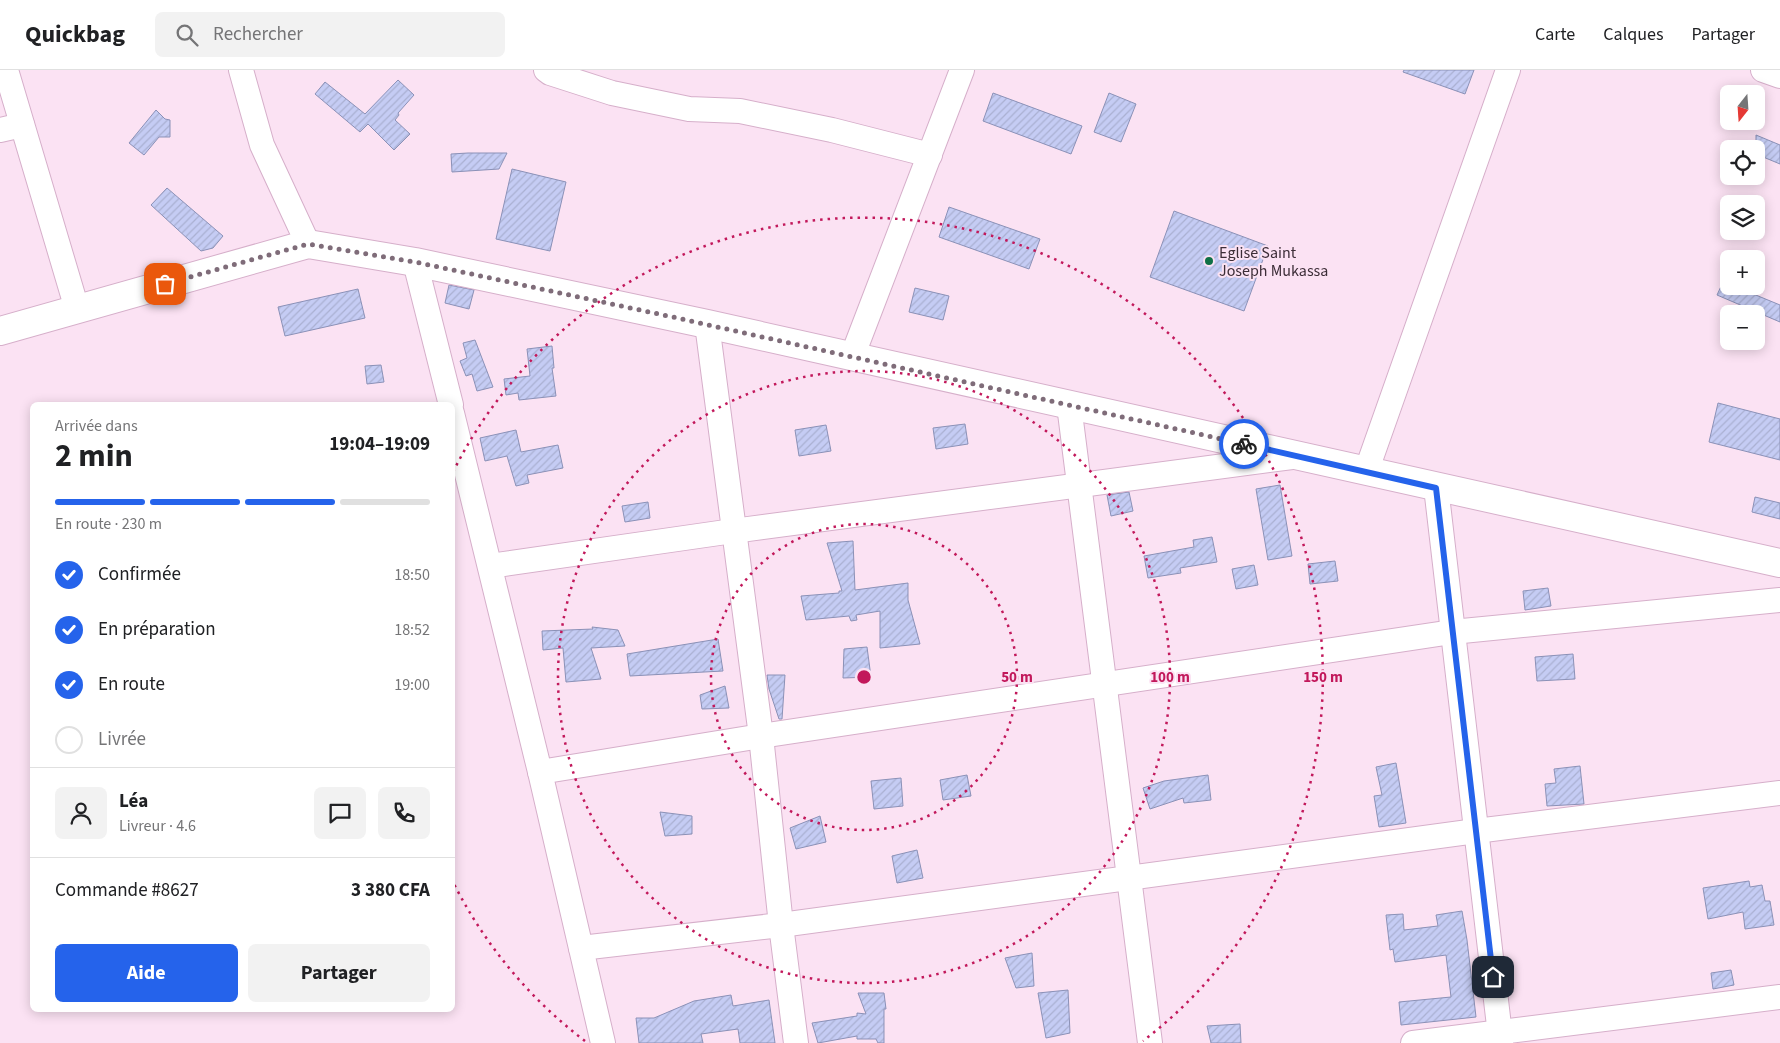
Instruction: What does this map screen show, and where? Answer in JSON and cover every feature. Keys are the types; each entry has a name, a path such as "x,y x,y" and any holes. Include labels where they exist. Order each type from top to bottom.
{"street":[{"path":"6,70 11,127 76,309"},
{"path":"241,70 262,145 308,244"},
{"path":"546,70 550,73 612,93 689,109 740,111 832,130 930,155"},
{"path":"852,357 962,70"},
{"path":"1366,472 1508,70"},
{"path":"1763,70 1780,76"},
{"path":"0,331 308,244 415,262 707,324 1298,456 1776,568"},
{"path":"415,262 449,402"},
{"path":"707,324 761,736 781,925 796,1043"},
{"path":"1069,404 1150,1043"},
{"path":"455,425 540,772 603,1043"},
{"path":"490,566 733,531 1298,456"},
{"path":"1436,488 1500,1038"},
{"path":"540,772 761,736 1452,632 1780,600"},
{"path":"581,948 781,925 1476,831 1780,793"},
{"path":"1413,1043 1500,1038 1780,997"}],"building":[{"path":"1404,70 1474,70 1465,94 1403,72"},
{"path":"398,80 414,95 398,113 399,115 395,120 410,134 394,150 368,124 360,132 315,94 325,82 365,114"},
{"path":"993,93 1082,126 1071,154 983,121"},
{"path":"1109,93 1136,104 1121,142 1094,132"},
{"path":"156,110 165,119 170,120 170,137 159,137 144,155 129,143"},
{"path":"1756,135 1780,145 1780,164 1765,158 1765,140 1756,140"},
{"path":"507,153 499,169 452,172 451,154"},
{"path":"512,169 566,182 550,251 496,239"},
{"path":"167,188 223,236 213,248 201,251 151,205"},
{"path":"949,207 1040,239 1029,269 939,237"},
{"name":"Eglise Saint Joseph Mukassa","path":"1174,211 1268,246 1244,311 1150,277"},
{"path":"449,285 474,290 469,309 445,303"},
{"path":"915,288 949,296 943,320 909,312"},
{"path":"1720,288 1720,295 1756,295 1780,305 1780,322 1765,316 1765,305 1740,305 1717,295"},
{"path":"358,289 365,318 285,336 278,307"},
{"path":"475,340 493,387 477,391 472,374 466,376 460,361 467,358 463,343"},
{"path":"552,346 554,368 552,368 556,396 519,400 518,393 506,395 504,379 530,376 527,349"},
{"path":"381,365 384,382 367,384 365,366"},
{"path":"1718,403 1780,419 1780,460 1709,442"},
{"path":"965,424 968,444 936,449 933,428"},
{"path":"826,425 831,451 799,456 795,430"},
{"path":"516,430 521,452 558,445 563,468 527,475 529,483 516,486 507,456 485,461 480,438"},
{"path":"1280,485 1292,556 1268,560 1256,489"},
{"path":"1129,492 1133,511 1111,516 1107,495"},
{"path":"1755,497 1780,503 1780,519 1752,512"},
{"path":"648,502 650,518 625,522 622,506"},
{"path":"1212,537 1217,562 1180,568 1181,573 1148,578 1144,556 1194,547 1193,540"},
{"path":"853,541 855,590 908,583 908,600 920,644 880,648 880,611 856,615 857,620 851,621 849,616 806,620 801,596 839,593 839,591 842,591 827,543"},
{"path":"1335,561 1338,581 1310,584 1308,564"},
{"path":"1254,565 1258,585 1236,589 1232,569"},
{"path":"1548,588 1551,606 1525,610 1523,591"},
{"path":"592,627 618,630 625,646 591,648 601,679 566,682 563,648 543,650 542,631 593,629"},
{"path":"718,639 723,671 630,676 627,654"},
{"path":"867,647 871,677 843,678 844,649"},
{"path":"1573,654 1575,679 1537,681 1535,657"},
{"path":"767,675 785,675 782,719 779,719 769,689"},
{"path":"725,686 729,708 702,709 700,695"},
{"path":"1396,763 1406,823 1379,827 1374,796 1382,795 1376,767"},
{"path":"1580,766 1584,804 1547,806 1545,784 1556,783 1554,769"},
{"path":"967,775 971,796 943,800 940,780"},
{"path":"1208,775 1211,800 1184,803 1183,798 1150,809 1143,788 1164,781"},
{"path":"901,778 903,806 874,809 871,781"},
{"path":"660,812 692,816 692,834 665,836"},
{"path":"820,816 826,842 796,849 790,828"},
{"path":"917,850 923,878 897,883 892,856"},
{"path":"1749,881 1750,887 1762,885 1765,901 1770,901 1774,925 1745,929 1743,912 1708,919 1703,888"},
{"path":"1462,911 1476,1017 1401,1025 1399,1002 1451,997 1446,955 1395,962 1393,949 1390,950 1386,915 1403,914 1404,930 1438,926 1436,915"},
{"path":"1032,953 1034,986 1016,988 1005,958"},
{"path":"1731,970 1734,985 1713,989 1711,973"},
{"path":"1068,990 1070,1033 1046,1038 1038,993"},
{"path":"858,993 884,993 886,1009 884,1009 884,1043 878,1043 876,1039 857,1039 857,1036 818,1043 812,1023 857,1016 857,1013 866,1014"},
{"path":"731,995 733,1006 769,1000 775,1043 740,1043 738,1029 701,1034 703,1043 639,1043 636,1018 654,1018 694,1001"},
{"path":"1240,1024 1241,1043 1211,1043 1207,1026"}],"way so far":[{"path":"165,284 308,244 415,262 668,316 1244,444"}],"place":[{"name":"Eglise Saint Joseph Mukassa","path":"1209,261"}],"route":[{"path":"1244,444 1436,488 1493,977"}]}
